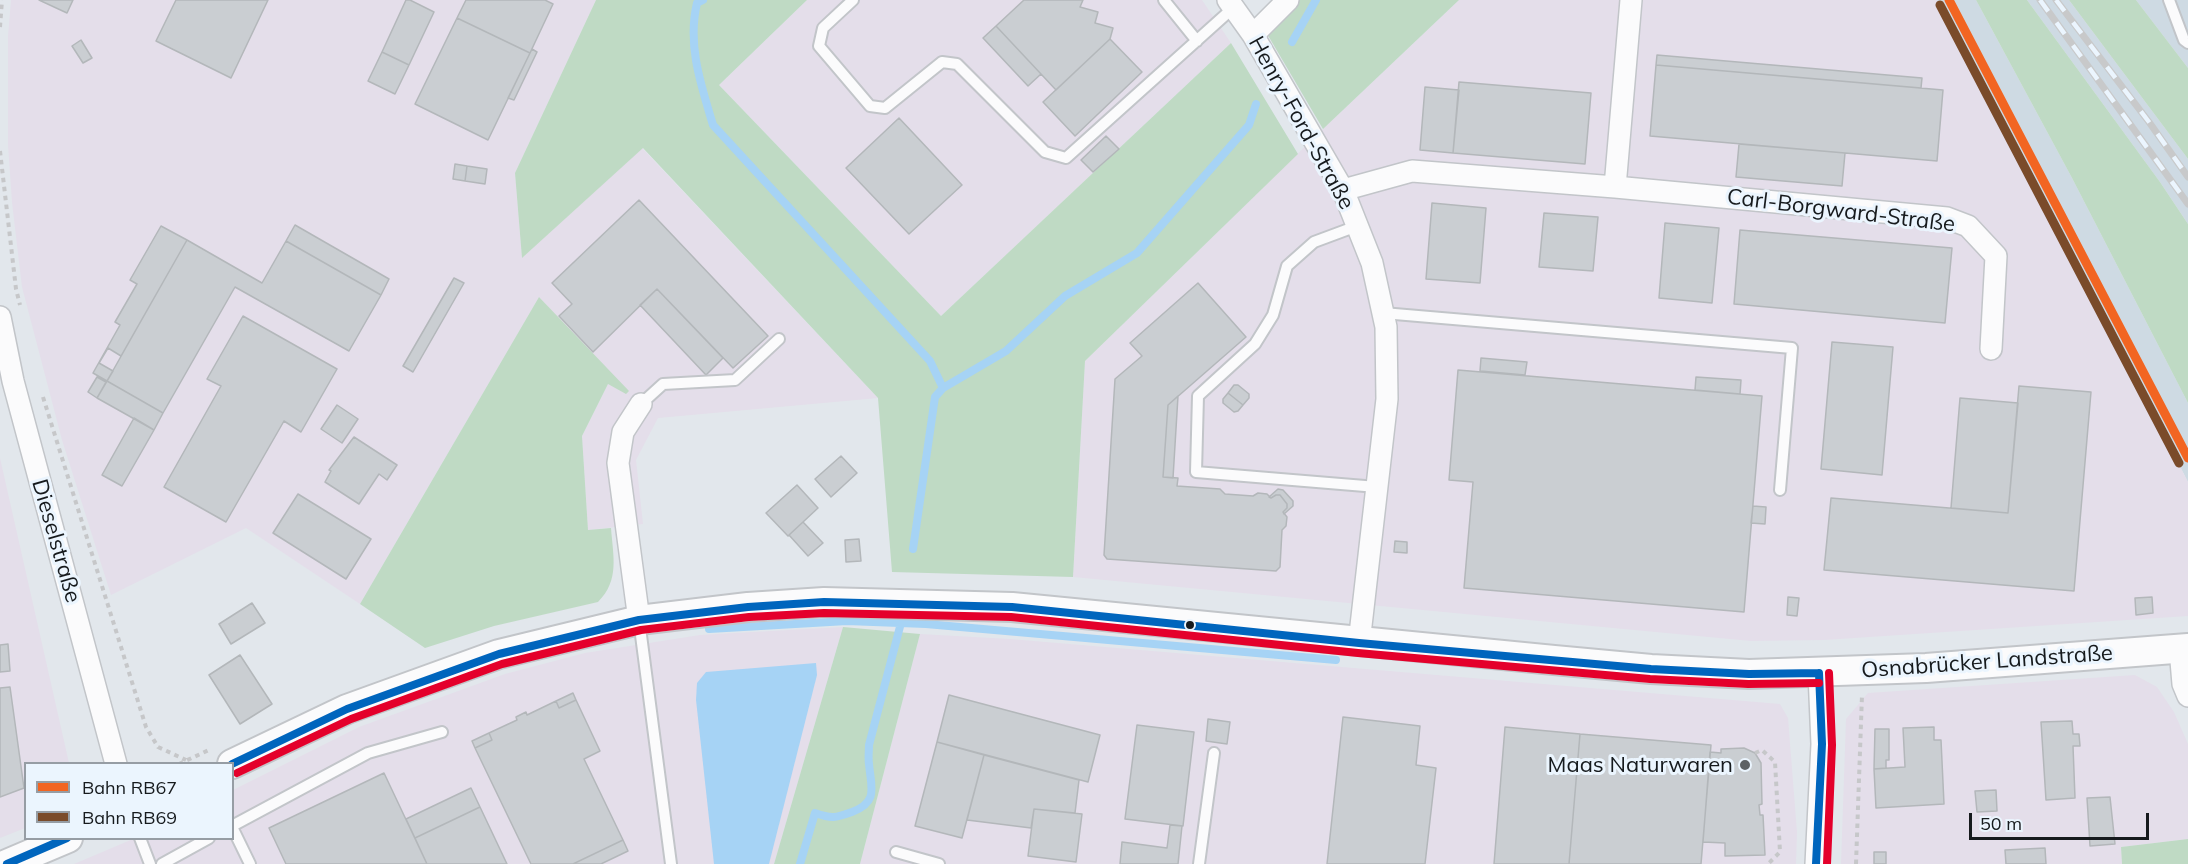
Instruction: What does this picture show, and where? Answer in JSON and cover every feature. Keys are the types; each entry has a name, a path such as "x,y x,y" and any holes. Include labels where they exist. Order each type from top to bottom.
{"street":[{"path":"1253,35 1288,0"},
{"path":"1615,187 1631,0"},
{"name":"Henry-Ford-Straße","path":"1230,4 1253,35 1343,190 1372,263 1386,327 1387,399 1359,643"},
{"name":"Carl-Borgward-Straße","path":"1343,190 1412,171 1615,187 1947,218 1968,226 1996,256 1991,349"},
{"name":"Dieselstraße","path":"0,317 16,393 115,762"},
{"path":"639,620 618,463 623,432 641,404"},
{"name":"Osnabrücker Landstraße","path":"234,763 347,709 500,654 639,620 748,607 824,602 1012,607 1359,643 1651,669 1749,674 1926,668 2184,648"},
{"path":"2184,648 2183,684 2188,696"},
{"path":"1816,864 1822,744 1819,673"},
{"path":"8,864 63,840"}],"lane":[{"path":"853,0 823,28 819,46 870,106 885,108 942,62 957,64 1045,152 1066,158 1197,41 1230,4"},
{"path":"1164,0 1197,41"},
{"path":"2169,0 2184,40 2188,43"},
{"path":"1357,226 1314,242 1287,266 1273,315 1255,344 1198,396 1196,472 1377,488"},
{"path":"1383,313 1792,348 1780,490"},
{"path":"641,404 663,384 735,380 779,339"},
{"path":"639,620 671,864"},
{"path":"234,825 368,753 442,732"},
{"path":"1200,864 1214,753"},
{"path":"234,830 250,864"},
{"path":"141,840 150,864"},
{"path":"162,864 205,840"},
{"path":"896,852 939,864"}],"path":[{"path":"0,27 2,0"},
{"path":"0,152 16,289 21,310"},
{"path":"42,393 146,727 158,747 186,760"},
{"path":"1856,864 1863,670"},
{"path":"1755,753 1762,750 1775,762 1780,852 1768,864"}],"shaded area":[{"path":"11,0 596,0 515,173 522,258 642,148 878,398 658,418 636,460 643,524 588,530 582,436 608,384 626,393 539,297 360,604 246,528 111,595 62,440 22,287 8,145 8,36"},
{"path":"807,0 1202,0 1231,43 941,316 719,85"},
{"path":"1459,0 1937,0 2188,482 2188,616 1824,640 1751,641 1073,577 1085,361"},
{"path":"1937,0 1976,0 2072,178 2188,403 2188,482 2040,194"},
{"path":"2027,0 2069,0 2188,159 2188,224 2160,182"},
{"path":"2136,0 2188,0 2188,68"},
{"path":"0,458 69,762 24,762 24,828 0,838"},
{"path":"843,627 774,864 74,864 131,840 234,840 234,790 359,727 505,674 585,653 700,635"},
{"path":"920,634 1010,639 1780,704 1788,718 1797,832 1796,864 860,864"},
{"path":"2135,675 2157,687 2174,712 2188,744 2188,839 2121,847 2122,864 1841,864 1846,719 1868,693"}],"green space":[{"path":"596,0 807,0 719,85 941,316 1231,43 1298,154 1085,361 1073,577 892,572 878,398 643,148 522,258 515,173"},
{"path":"1299,0 1459,0 1323,129 1266,32"},
{"path":"1976,0 2027,0 2188,224 2188,403 2072,178"},
{"path":"2069,0 2136,0 2188,68 2188,159"},
{"path":"539,297 629,391 626,394 608,384 582,436 588,530 611,528 614,558 610,585 598,602 494,626 425,648 360,604"},
{"path":"843,627 920,634 860,864 774,864"},
{"path":"2188,839 2188,864 2122,864 2121,847"}],"water":[{"path":"816,663 817,675 769,864 714,864 696,700 697,683 706,672"}],"building":[{"path":"39,0 73,0 67,13"},
{"path":"176,0 268,0 231,78 156,41"},
{"path":"406,0 434,12 409,65 382,52"},
{"path":"466,0 545,0 553,4 530,53 457,18"},
{"path":"1024,0 1083,0 1080,7 1098,12 1095,23 1113,28 1110,39 1056,90 996,26"},
{"path":"457,18 530,53 488,140 415,104"},
{"path":"996,26 1041,74 1028,86 983,38"},
{"path":"1110,39 1142,72 1075,136 1043,102"},
{"path":"81,40 92,58 83,63 72,46"},
{"path":"532,49 537,52 514,100 508,98"},
{"path":"382,52 409,65 395,94 368,81"},
{"path":"1657,55 1922,78 1921,88 1656,65"},
{"path":"1656,65 1943,90 1937,161 1650,136"},
{"path":"1459,82 1591,93 1585,164 1453,153"},
{"path":"1425,87 1459,90 1453,153 1420,150"},
{"path":"899,118 962,185 909,234 846,168"},
{"path":"1106,136 1119,149 1093,172 1081,160"},
{"path":"1739,144 1845,153 1842,186 1736,177"},
{"path":"455,164 467,166 465,181 453,179"},
{"path":"467,166 487,169 485,184 465,181"},
{"path":"639,200 768,336 733,368 657,289 593,352 559,316 572,304 552,283"},
{"path":"1432,203 1486,208 1480,283 1426,279"},
{"path":"1544,213 1598,217 1593,271 1539,267"},
{"path":"1665,223 1719,228 1712,303 1659,298"},
{"path":"295,225 389,279 381,295 286,241"},
{"path":"161,226 187,240 107,381 93,373 120,325 115,322 137,284 130,280"},
{"path":"1740,230 1952,248 1945,323 1734,304"},
{"path":"187,240 262,283 286,241 381,295 349,351 235,287 163,413 107,381 113,371 99,363 108,348 121,356"},
{"path":"454,278 464,283 413,372 403,366"},
{"path":"1198,283 1246,337 1168,405 1163,477 1178,478 1177,486 1220,489 1225,494 1253,496 1258,493 1267,494 1271,498 1280,495 1287,504 1283,512 1287,517 1286,526 1282,530 1280,567 1276,571 1107,559 1104,555 1115,379 1142,356 1130,343"},
{"path":"657,289 723,358 706,375 640,305"},
{"path":"243,316 337,369 301,432 284,421 226,522 164,487 221,386 207,379"},
{"path":"1832,342 1893,347 1882,475 1821,469"},
{"path":"1481,358 1527,362 1525,375 1480,371"},
{"path":"1458,370 1762,396 1744,612 1464,588 1473,482 1449,480"},
{"path":"97,377 106,382 97,398 88,392"},
{"path":"1696,377 1741,380 1740,394 1695,390"},
{"path":"107,381 163,413 154,430 97,398"},
{"path":"1234,385 1238,385 1249,394 1249,398 1243,405 1228,393"},
{"path":"2019,386 2091,392 2074,591 1824,570 1831,498 2008,513"},
{"path":"1228,393 1243,405 1238,411 1234,412 1223,403"},
{"path":"1178,396 1173,478 1163,477 1168,405"},
{"path":"1960,398 2018,403 2008,513 1951,508"},
{"path":"337,405 358,419 342,443 321,429"},
{"path":"134,418 154,430 122,486 102,475"},
{"path":"354,437 397,465 387,480 379,474 359,504 325,482 331,471 329,470"},
{"path":"841,456 857,473 831,497 815,479"},
{"path":"797,485 818,508 788,536 766,513"},
{"path":"1278,489 1283,490 1293,501 1293,506 1284,514 1287,504 1280,495 1269,497"},
{"path":"298,494 371,539 346,579 273,533"},
{"path":"1753,506 1766,507 1765,524 1751,523"},
{"path":"803,522 823,543 808,556 789,535"},
{"path":"859,539 861,561 846,562 845,540"},
{"path":"1395,541 1407,542 1407,553 1394,552"},
{"path":"1788,597 1799,598 1797,616 1787,615"},
{"path":"2152,597 2153,613 2136,615 2135,598"},
{"path":"252,603 265,623 231,644 219,624"},
{"path":"8,644 10,671 0,672 0,645"},
{"path":"240,655 272,704 240,724 209,675"},
{"path":"10,687 24,788 0,797 0,688"},
{"path":"573,693 576,700 559,708 556,701"},
{"path":"949,695 1100,735 1088,782 937,742"},
{"path":"576,700 600,751 584,759 623,840 573,864 531,864 475,748 492,740 489,733 517,720 516,717 526,712 527,715 556,701 559,708"},
{"path":"1343,717 1420,726 1416,765 1436,768 1425,864 1327,864"},
{"path":"1208,719 1230,722 1227,744 1206,741"},
{"path":"2072,721 2073,734 2079,734 2080,746 2073,746 2075,798 2046,800 2041,722"},
{"path":"1137,725 1194,732 1183,826 1125,819"},
{"path":"1505,727 1580,734 1569,864 1494,864"},
{"path":"1934,727 1934,740 1941,740 1944,804 1876,808 1874,769 1905,767 1903,728"},
{"path":"1875,729 1889,729 1889,760 1886,760 1886,768 1874,769"},
{"path":"489,733 492,740 475,748 472,741"},
{"path":"1580,734 1711,745 1701,864 1569,864"},
{"path":"937,742 984,755 962,838 915,826"},
{"path":"1744,748 1755,753 1761,763 1762,804 1759,805 1760,815 1763,815 1765,855 1725,856 1725,843 1703,842 1710,752 1721,753 1721,749"},
{"path":"984,755 1079,780 1075,813 1034,809 1031,828 967,820"},
{"path":"384,773 427,864 286,864 269,828"},
{"path":"471,788 480,807 415,838 406,819"},
{"path":"1996,790 1997,811 1977,812 1975,791"},
{"path":"2110,797 2115,844 2090,846 2087,798"},
{"path":"480,807 507,864 427,864 415,838"},
{"path":"1034,809 1082,814 1076,862 1028,856"},
{"path":"1170,825 1182,826 1178,864 1120,864 1122,842 1167,848"},
{"path":"623,840 628,851 601,864 573,864"},
{"path":"2045,848 2046,864 2006,864 2005,850"},
{"path":"1874,852 1886,852 1886,864 1874,864"}],"waterway":[{"path":"703,0 697,3 694,19 695,50 700,80 713,125 930,361 943,388"},
{"path":"1292,42 1316,0"},
{"path":"913,549 935,397 943,388 1006,351 1065,296 1137,253 1249,125 1256,104"},
{"path":"800,864 815,813 830,817 841,816 861,808 870,798 872,787 869,745 902,619"},
{"path":"709,629 847,621 926,624 1336,660"}],"railway":[{"path":"2040,0 2188,204"},
{"path":"2056,0 2188,177"}],"rail line":[{"name":"RB67","path":"1949,0 2188,458"},
{"name":"RB69","path":"1940,5 2179,463"}],"transit line":[{"path":"234,763 347,709 499,654 639,620 748,607 824,602 1012,607 1359,643 1651,669 1749,674 1819,673"},
{"path":"237,773 351,719 502,664 641,630 749,617 824,613 1011,617 1358,653 1650,679 1748,684 1819,683"},
{"path":"1816,864 1822,744 1819,673"},
{"path":"1827,864 1832,745 1829,673"},
{"path":"7,864 62,840"}],"place":[{"name":"Maas Naturwaren","path":"1745,765"}]}
